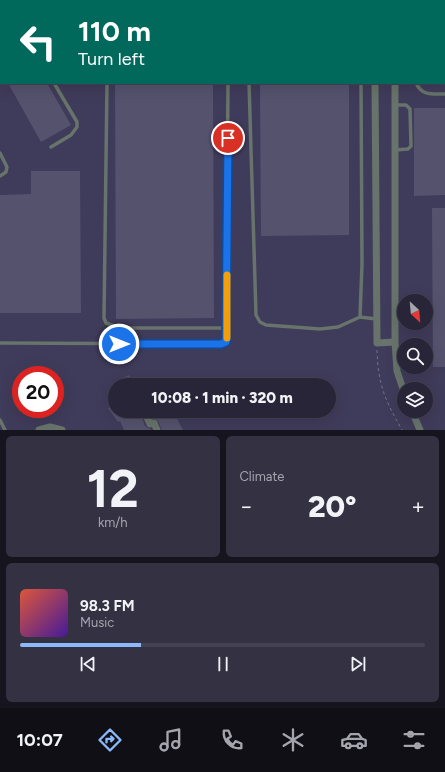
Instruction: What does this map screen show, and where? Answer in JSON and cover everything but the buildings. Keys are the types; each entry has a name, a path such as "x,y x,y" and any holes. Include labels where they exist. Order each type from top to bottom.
{"street":[{"path":"375,84 376,343 395,342"},
{"path":"396,84 395,342 397,371 401,382"},
{"path":"147,418 150,424 154,423 157,430"},
{"path":"415,418 420,430"},
{"path":"39,430 50,427 62,430"}],"lane":[{"path":"51,147 71,135 77,127 77,122 55,84"},
{"path":"107,84 104,318 106,323 120,328 226,328"},
{"path":"0,343 221,344 227,339 228,84"},
{"path":"250,84 256,315 260,322 266,325 320,329 338,327 360,317 376,319"},
{"path":"360,317 362,264 361,84"},
{"path":"416,84 419,90 426,94 445,94"},
{"path":"395,105 406,105 410,109 411,146 408,149 395,150"},
{"path":"0,153 7,167 6,172 0,176"},
{"path":"0,420 5,430"}],"path":[{"path":"376,343 377,370 380,387 402,430"}],"shaded area":[{"path":"0,84 445,84 445,430 0,430"}],"slow traffic":[{"path":"227,275 227,338"}],"route":[{"path":"119,344 221,344 226,342 228,138"}]}
